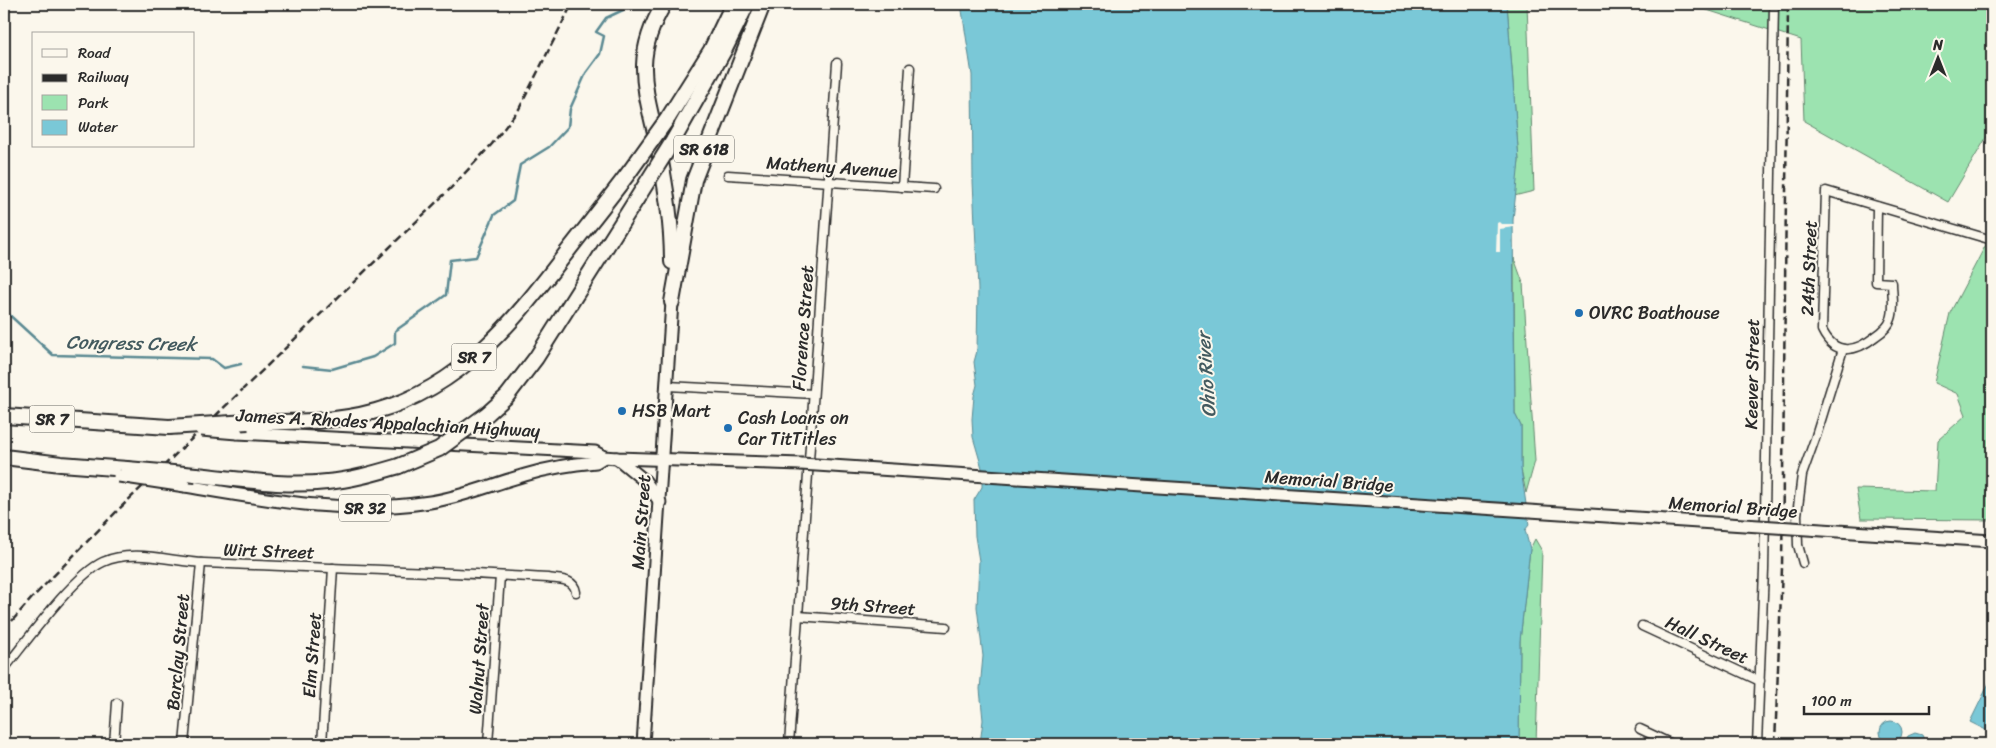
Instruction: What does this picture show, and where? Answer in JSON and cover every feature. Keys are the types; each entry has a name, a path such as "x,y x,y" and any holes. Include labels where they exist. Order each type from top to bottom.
{"highway":[{"name":"SR 618","path":"664,4 648,39 643,79 668,208 672,240 672,302"},
{"name":"SR 7","path":"4,416 169,426 322,421 360,415 411,398 444,380 505,330 630,171 695,76 733,4"},
{"name":"SR 7","path":"4,457 123,472 196,475 257,481 326,482 365,476 399,466 439,448 487,414 507,396 536,358 673,141 726,47 747,4"},
{"name":"SR 618","path":"672,302 694,180 763,4"}],"main road":[{"name":"Main Street","path":"643,744 668,386 672,302"},
{"name":"James A. Rhodes Appalachian Highway","path":"169,426 237,433 595,452 604,457 617,458 663,458"},
{"name":"James A. Rhodes Appalachian Highway","path":"123,472 185,486 290,503 339,508 376,508 432,501 469,493 526,474 596,462 604,457"},
{"path":"617,458 645,481 660,502"},
{"name":"Memorial Bridge","path":"663,458 801,464 1992,541"}],"street":[{"name":"Keever Street","path":"1757,744 1760,681 1774,4"},
{"name":"Florence Street","path":"789,744 837,63"},
{"path":"902,187 910,68"},
{"name":"Matheny Avenue","path":"728,175 934,189"},
{"name":"24th Street","path":"1843,349 1832,345 1822,330 1826,191 1992,240"},
{"path":"1803,562 1798,545 1797,515 1802,475 1843,349 1857,350 1865,345 1887,328 1892,318 1892,284 1876,282 1877,206"},
{"path":"668,386 813,394"},
{"name":"Wirt Street","path":"4,669 59,602 96,565 124,556 201,563 564,580 573,584 576,592"},
{"name":"Barclay Street","path":"184,744 201,563"},
{"name":"Elm Street","path":"322,744 333,568"},
{"name":"Walnut Street","path":"488,744 500,576"},
{"name":"9th Street","path":"798,616 946,627"},
{"name":"Hall Street","path":"1642,626 1760,681"},
{"path":"114,744 117,703"},
{"path":"1640,729 1672,744"}],"green space":[{"path":"1507,4 1527,4 1534,191 1514,196 1519,161"},
{"path":"1688,4 1992,4 1992,128 1948,202 1804,121 1801,40"},
{"path":"1992,233 1992,520 1861,519 1856,489 1935,491 1938,440 1966,415 1958,394 1934,383 1950,313"},
{"path":"1514,258 1523,283 1535,461 1526,493 1521,469 1521,426 1515,414"},
{"path":"1535,539 1542,551 1536,744 1519,744 1520,641 1530,549"}],"water":[{"name":"Ohio River","path":"961,4 1507,4 1519,161 1513,220 1515,414 1521,426 1521,469 1529,525 1525,530 1530,549 1520,641 1519,744 980,744 983,720 980,689 983,656 977,607 979,561 975,536 974,500 982,487 982,468 973,437 972,419 977,385 974,362 977,351 978,289 973,181 972,75"},
{"path":"1992,677 1992,733 1970,722"},
{"path":"1891,721 1899,724 1902,732 1899,740 1891,743 1883,740 1880,732 1883,724"},
{"path":"1915,733 1922,735 1926,744 1904,744 1908,736"}],"pier":[{"path":"1497,223 1501,224 1514,224 1514,227 1500,229 1500,252 1496,252"}],"waterway":[{"name":"Congress Creek","path":"303,366 332,369 373,357 395,343 395,331 446,295 450,260 476,257 494,215 513,201 520,165 549,147 568,127 570,109 586,73 600,54 604,36 596,32 606,18 623,10 623,4"},
{"name":"Congress Creek","path":"4,310 53,355 212,359 224,368 241,364"}],"railway":[{"path":"4,630 32,598 118,510 450,189 492,144 519,109 572,4"},
{"path":"1775,744 1782,568 1788,4"}],"place":[{"name":"OVRC Boathouse","path":"1579,313"},
{"name":"HSB Mart","path":"622,411"},
{"name":"Cash Loans on Car TitTitles","path":"728,428"}]}
